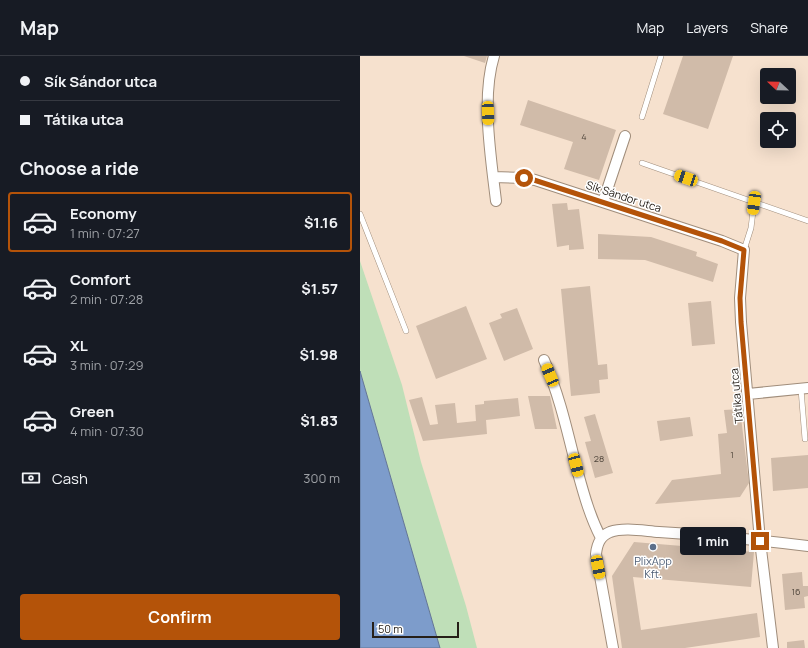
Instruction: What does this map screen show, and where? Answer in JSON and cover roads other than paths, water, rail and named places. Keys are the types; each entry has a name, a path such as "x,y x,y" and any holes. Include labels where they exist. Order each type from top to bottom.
{"street":[{"path":"494,56 490,76 488,113 496,201"},
{"path":"603,202 625,136"},
{"name":"Sík Sándor utca","path":"494,177 524,178 534,180 722,241 744,250"},
{"name":"Tátika utca","path":"744,250 740,298 741,322 760,541 773,648"},
{"path":"544,360 556,390 586,502 601,538"},
{"path":"748,394 804,388"},
{"path":"613,648 596,559 596,548 601,538 609,533 625,530 688,534 808,546"}],"lane":[{"path":"642,117 661,56"},
{"path":"642,163 808,221"},
{"path":"744,250 751,228 754,203"},
{"path":"360,214 406,331"},
{"path":"804,388 805,439"}],"water":[{"path":"360,371 440,648 360,648"}],"place":[{"name":"PlixApp Kft.","path":"653,547"}]}
